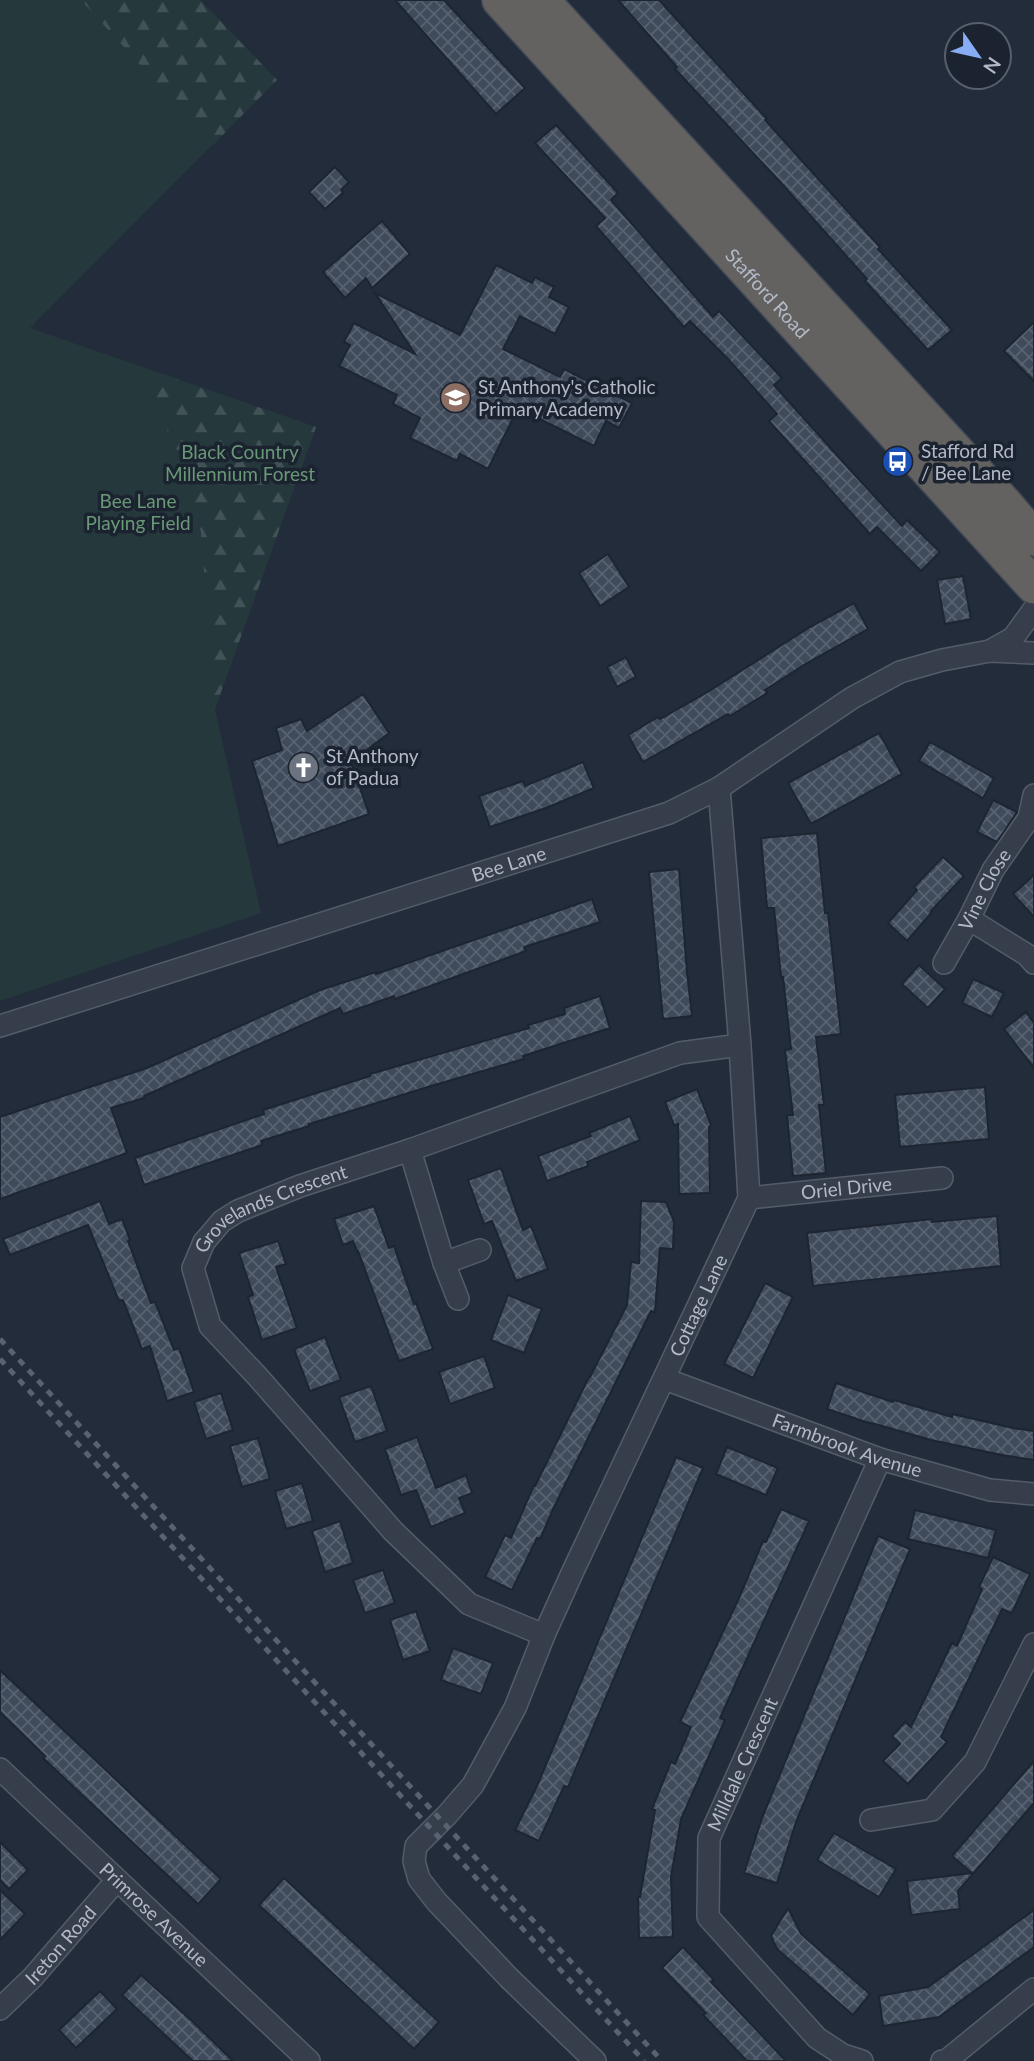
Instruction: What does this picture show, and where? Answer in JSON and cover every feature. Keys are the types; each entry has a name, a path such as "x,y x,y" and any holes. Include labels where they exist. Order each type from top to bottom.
{"highway":[{"name":"Stafford Road","path":"500,0 1034,586"},
{"name":"Stafford Road","path":"541,0 1034,538"}],"street":[{"name":"Bee Lane","path":"990,652 1013,638 1034,609"},
{"name":"Bee Lane","path":"0,1026 669,813 719,788 868,688 910,669 942,660 990,652 1034,653"},
{"name":"Cottage Lane","path":"595,2061 509,1978 436,1900 419,1879 414,1861 416,1846 473,1785 515,1708 544,1635 749,1198 740,1045 719,788"},
{"name":"Vine Close","path":"944,963 993,870 1032,819 1034,794"},
{"path":"969,919 1027,955 1034,963"},
{"name":"Grovelands Crescent","path":"544,1635 469,1604 393,1531 210,1326 194,1268 204,1242 222,1221 238,1211 300,1186 410,1150 680,1053 740,1045"},
{"path":"410,1150 444,1263 458,1299"},
{"name":"Oriel Drive","path":"749,1198 942,1178"},
{"path":"444,1263 480,1250"},
{"name":"Farmbrook Avenue","path":"665,1379 880,1459 990,1490 1034,1494"},
{"name":"Milldale Crescent","path":"862,2061 843,2054 817,2038 708,1917 709,1838 880,1459"},
{"path":"871,1820 932,1810 975,1762 1028,1671 1034,1644"},
{"name":"Primrose Avenue","path":"0,1769 309,2061"},
{"name":"Ireton Road","path":"0,2009 33,1977 117,1880"},
{"path":"945,2061 1034,1989"}],"green space":[{"name":"Bee Lane Playing Field","path":"0,0 200,0 277,80 30,328 316,427 215,709 261,913 0,1001"},
{"path":"81,0 200,0 277,80 213,145"},
{"name":"Black Country Millennium Forest","path":"147,369 316,427 215,709 201,532"}],"building":[{"path":"395,0 444,0 525,88 496,114"},
{"path":"618,0 659,0 952,330 928,350 782,184 675,69 677,67"},
{"path":"556,125 618,193 611,200 713,317 719,311 782,378 774,385 852,472 902,526 907,520 940,552 921,571 877,527 870,534 769,421 777,414 690,321 684,327 596,226 605,218 535,143"},
{"path":"335,167 349,182 341,190 343,193 325,209 309,192"},
{"path":"382,221 410,254 372,288 366,278 345,298 323,272"},
{"path":"496,265 532,283 535,277 554,287 549,297 569,307 555,334 520,316 503,349 560,377 564,369 632,403 619,428 606,421 594,446 518,408 488,469 460,454 457,461 410,438 420,418 393,404 397,395 339,366 350,345 344,342 354,323 415,354 375,293 460,335"},
{"path":"1034,322 1034,381 1004,351"},
{"path":"608,554 629,587 600,606 579,573"},
{"path":"963,576 971,619 945,624 937,580"},
{"path":"854,603 868,629 807,663 730,716 728,714 643,762 628,735 706,693 810,627"},
{"path":"626,657 636,677 617,687 607,667"},
{"name":"St Anthony of Padua","path":"363,694 389,733 351,762 369,814 278,846 252,761 282,750 276,728 301,719 307,731"},
{"path":"879,733 902,774 811,824 788,783"},
{"path":"930,742 994,778 983,798 919,761"},
{"path":"583,762 594,788 490,827 479,796 523,781 525,786"},
{"path":"993,800 1017,812 997,842 977,832"},
{"path":"817,833 841,1034 816,1037 824,1105 819,1105 826,1173 793,1176 787,1115 793,1115 785,1050 791,1049 774,908 767,908 761,838"},
{"path":"943,857 964,876 907,941 888,923 917,890 914,887"},
{"path":"679,869 692,1016 663,1019 649,872"},
{"path":"1034,875 1034,917 1013,894"},
{"path":"592,899 600,922 524,947 526,951 395,999 394,996 343,1014 340,1008 144,1098 111,1108 127,1153 0,1199 0,1117 147,1068 320,990 376,974"},
{"path":"919,965 945,989 928,1008 902,984"},
{"path":"973,979 1004,993 992,1017 962,1003"},
{"path":"600,996 610,1028 523,1056 524,1059 309,1124 261,1141 262,1145 144,1185 135,1158 264,1114 263,1110 370,1074 529,1028 528,1025 565,1014 564,1008"},
{"path":"1026,1012 1034,1023 1034,1068 1004,1029"},
{"path":"985,1087 989,1139 900,1147 895,1095"},
{"path":"697,1089 711,1125 710,1193 679,1194 678,1124 674,1125 665,1102"},
{"path":"630,1116 640,1140 587,1162 588,1166 547,1181 538,1156 591,1136 589,1133"},
{"path":"501,1168 523,1230 531,1226 548,1269 516,1281 492,1221 484,1224 468,1180"},
{"path":"100,1201 109,1224 122,1219 151,1303 155,1302 174,1350 179,1348 194,1392 167,1401 150,1346 142,1349 123,1300 119,1301 88,1225 10,1255 3,1239"},
{"path":"641,1201 666,1202 674,1222 673,1249 660,1248 655,1312 651,1311 540,1539 537,1538 512,1590 485,1577 505,1535 511,1538 534,1485 627,1305 631,1262 639,1263"},
{"path":"374,1206 389,1248 394,1246 433,1349 399,1361 358,1251 353,1241 343,1245 334,1219"},
{"path":"997,1216 1001,1266 813,1286 807,1233 932,1219 932,1222"},
{"path":"278,1241 286,1264 276,1267 297,1328 262,1340 248,1297 253,1295 239,1253"},
{"path":"765,1283 793,1297 753,1378 724,1364"},
{"path":"508,1295 542,1309 524,1353 491,1340"},
{"path":"325,1337 341,1380 310,1391 294,1349"},
{"path":"484,1356 495,1388 450,1404 439,1372"},
{"path":"836,1383 893,1402 894,1400 952,1417 952,1414 1034,1431 1034,1460 931,1440 827,1409"},
{"path":"371,1386 387,1431 355,1442 339,1397"},
{"path":"221,1393 233,1430 206,1439 194,1402"},
{"path":"417,1437 436,1488 466,1475 472,1493 459,1498 465,1513 431,1527 416,1490 401,1495 385,1449"},
{"path":"258,1438 270,1479 242,1487 230,1446"},
{"path":"727,1447 778,1468 766,1495 716,1474"},
{"path":"676,1457 703,1468 568,1787 564,1786 539,1841 515,1830 537,1786"},
{"path":"302,1483 313,1521 286,1529 275,1491"},
{"path":"781,1509 809,1521 720,1718 725,1720 681,1819 671,1877 673,1937 639,1938 638,1897 655,1810 652,1809 671,1762 675,1764 691,1727 680,1722 763,1541 766,1542"},
{"path":"915,1510 996,1530 988,1558 908,1539"},
{"path":"340,1521 353,1563 325,1572 312,1531"},
{"path":"878,1536 910,1549 796,1822 777,1883 744,1873 762,1818"},
{"path":"993,1557 1030,1574 1012,1613 1002,1609 941,1737 947,1742 908,1784 883,1761 900,1744 892,1736 905,1722 911,1727 952,1643 957,1646"},
{"path":"383,1570 395,1603 365,1613 353,1580"},
{"path":"416,1611 430,1651 403,1660 390,1620"},
{"path":"453,1648 493,1663 481,1694 441,1680"},
{"path":"0,1670 221,1879 198,1904 43,1758 45,1756 0,1712"},
{"path":"1034,1761 1034,1803 958,1891 960,1909 911,1915 907,1881 972,1873 952,1856"},
{"path":"834,1833 896,1869 879,1897 817,1860"},
{"path":"0,1842 28,1870 9,1889 0,1880"},
{"path":"284,1878 439,2022 414,2049 259,1905"},
{"path":"0,1890 25,1914 0,1940"},
{"path":"788,1908 801,1934 870,1994 853,2015 777,1949 771,1936"},
{"path":"1034,1910 1034,1947 939,2017 883,2026 879,1996 928,1987"},
{"path":"683,1947 714,1980 711,1982 786,2061 747,2061 703,2015 706,2013 662,1968"},
{"path":"141,1975 233,2061 193,2061 122,1995"},
{"path":"100,1991 117,2009 76,2048 59,2030"}],"railway":[{"path":"0,1339 662,2061"},
{"path":"0,1359 644,2061"}],"place":[{"name":"St Anthony's Catholic Primary Academy","path":"455,398"},
{"name":"Stafford Rd / Bee Lane","path":"898,462"},
{"name":"St Anthony of Padua","path":"303,767"}]}
